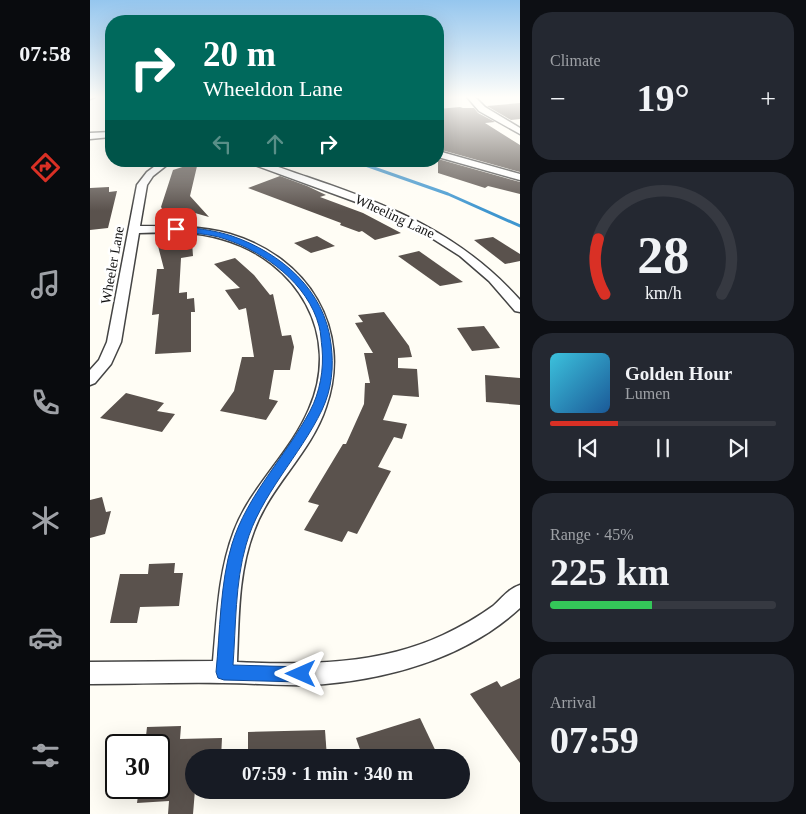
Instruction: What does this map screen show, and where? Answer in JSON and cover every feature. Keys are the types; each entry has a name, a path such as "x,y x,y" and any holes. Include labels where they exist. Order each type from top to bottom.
{"street":[{"path":"90,136 105,135"},
{"path":"444,156 520,177"},
{"name":"Wheeler Lane","path":"90,380 106,361 114,342 144,181 159,167"},
{"name":"Wheeling Lane","path":"265,167 375,205 429,230 489,274 520,308"},
{"path":"134,230 176,229 202,231 228,237 262,253 284,268 308,293 320,314 327,338 327,376 317,408 303,435 257,503 239,544 233,578 224,672"},
{"path":"90,673 224,672 312,674 350,671 395,662 436,648 475,628 497,614 520,594"}],"building":[{"path":"444,135 504,135 520,145 520,172 444,151"},
{"path":"444,161 520,182 520,194 488,186 485,188 438,173 438,167 444,167"},
{"path":"182,167 197,167 190,196 209,217 177,208 183,225 172,224 161,207 173,170"},
{"path":"280,176 307,186 326,195 320,197 363,213 401,233 375,240 362,231 359,232 340,225 341,223 248,188"},
{"path":"109,187 109,192 117,191 108,228 90,230 90,188"},
{"path":"317,236 335,246 311,253 294,243"},
{"path":"493,237 520,254 520,261 505,264 474,240"},
{"path":"192,242 193,256 181,258 179,293 187,292 187,299 194,298 195,312 191,312 191,352 155,354 159,314 152,315 157,269 164,269 158,246"},
{"path":"419,251 463,282 440,286 398,256"},
{"path":"235,258 254,275 270,295 273,294 282,336 291,335 294,347 290,370 274,370 269,399 278,401 266,420 220,411 234,391 242,357 254,357 246,308 239,310 225,290 240,288 214,264"},
{"path":"384,312 409,346 412,357 398,358 398,368 417,369 419,397 393,395 383,420 407,424 402,439 394,437 378,467 391,471 357,534 348,531 342,542 304,530 319,505 308,502 343,444 346,444 364,404 365,383 370,383 364,353 373,353 355,323 363,322 358,315"},
{"path":"484,326 500,348 472,351 457,328"},
{"path":"485,375 520,378 520,405 486,402"},
{"path":"126,393 164,403 157,411 175,414 162,432 100,418"},
{"path":"102,497 106,512 111,511 105,534 90,538 90,500"},
{"path":"175,563 174,573 183,573 179,606 140,607 137,623 110,623 120,574 148,574 149,564"},
{"path":"520,678 520,763 470,694 497,681 501,687"},
{"path":"420,718 435,749 360,749 356,738"},
{"path":"181,726 180,739 222,738 221,749 185,749 185,799 194,799 193,814 168,814 169,801 137,803 138,799 170,799 170,734 146,734 147,727"},
{"path":"325,730 326,749 248,749 248,732"}],"waterway":[{"path":"371,167 448,194 520,226"}],"route":[{"path":"176,229 202,231 228,237 274,260 293,276 308,293 320,314 324,326 328,349 327,376 317,408 303,435 257,503 248,519 239,544 235,559 224,672 301,674"}]}
